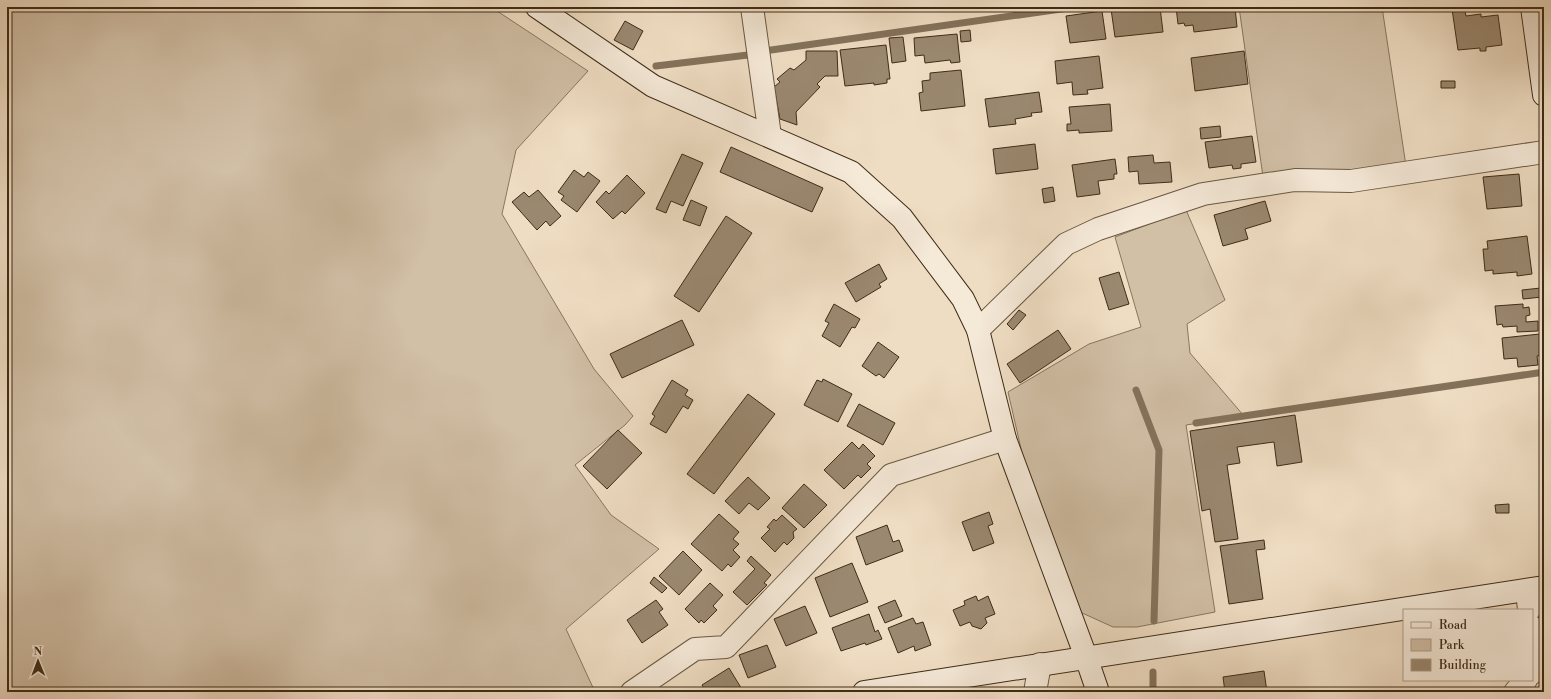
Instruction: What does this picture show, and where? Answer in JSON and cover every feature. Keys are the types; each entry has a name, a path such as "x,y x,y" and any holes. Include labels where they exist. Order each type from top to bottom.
{"street":[{"path":"752,7 770,136"},
{"path":"1532,7 1544,94"},
{"path":"541,8 653,86 851,172 902,218 963,299 978,330 1005,440 1098,692"},
{"path":"978,330 1066,244 1098,229 1203,194 1295,180 1351,181 1544,152"},
{"path":"632,692 695,649 726,648 891,475 1005,440"},
{"path":"1438,609 1533,596"},
{"path":"864,692 1086,657 1403,614"},
{"path":"1533,633 1538,666 1533,672"},
{"path":"1035,692 1040,664"},
{"path":"1515,692 1525,681"}],"green space":[{"path":"7,7 491,7 588,71 516,150 502,214 594,369 633,416 625,425 575,465 611,515 659,549 566,629 595,692 7,692"},
{"path":"1239,7 1382,7 1406,166 1263,177"},
{"path":"1186,210 1225,300 1187,324 1190,353 1244,416 1186,425 1215,612 1137,627 1113,627 1080,612 1025,466 1008,392 1089,344 1141,327 1115,237"}],"building":[{"path":"1129,7 1160,7 1163,32 1115,37 1111,9"},
{"path":"1176,7 1235,7 1237,27 1194,32 1193,25 1185,26 1184,23 1178,24"},
{"path":"1464,7 1466,16 1481,14 1481,17 1498,15 1502,45 1486,47 1486,51 1480,51 1480,48 1458,50 1452,9"},
{"path":"1102,11 1106,39 1070,43 1066,16"},
{"path":"625,21 643,31 633,50 614,40"},
{"path":"970,30 971,41 961,42 960,31"},
{"path":"957,34 960,62 951,63 950,60 925,63 924,55 915,56 914,38"},
{"path":"903,37 906,61 892,63 889,38"},
{"path":"886,45 890,79 887,79 887,83 845,86 840,50"},
{"path":"806,51 837,51 838,76 825,76 817,84 820,87 796,112 797,125 780,119 774,87 780,82 777,79 790,68 794,70 806,60"},
{"path":"1244,51 1248,84 1195,91 1191,58"},
{"path":"1099,56 1103,88 1087,90 1088,94 1073,95 1072,82 1057,84 1055,61"},
{"path":"961,70 965,106 921,111 919,93 923,92 922,81 930,80 930,73"},
{"path":"1441,81 1455,81 1455,88 1441,88"},
{"path":"1039,92 1042,112 1031,113 1032,116 1015,119 1016,124 989,127 985,99"},
{"path":"1110,104 1112,131 1079,133 1079,130 1067,131 1067,124 1071,124 1069,107"},
{"path":"1220,126 1221,137 1201,139 1200,128"},
{"path":"1252,136 1256,162 1241,164 1241,168 1233,169 1232,165 1209,168 1205,142"},
{"path":"1035,144 1038,169 996,174 993,149"},
{"path":"731,147 823,188 812,212 720,172"},
{"path":"682,154 703,163 683,206 671,201 666,213 656,209"},
{"path":"1153,155 1154,163 1170,162 1172,182 1139,184 1138,171 1129,172 1128,157"},
{"path":"1115,159 1117,174 1114,174 1114,179 1098,181 1100,194 1077,197 1072,165"},
{"path":"574,170 584,177 588,172 600,181 577,212 561,200 564,196 558,192"},
{"path":"1519,174 1522,206 1487,209 1483,177"},
{"path":"627,175 645,193 625,214 622,211 613,219 596,202 606,191 609,194"},
{"path":"1053,187 1055,201 1044,203 1042,189"},
{"path":"538,190 561,216 550,226 546,221 537,230 512,202 524,192 529,197"},
{"path":"691,200 707,207 700,226 683,220"},
{"path":"1265,201 1271,221 1245,229 1248,239 1223,246 1214,215"},
{"path":"726,216 752,233 699,312 674,296"},
{"path":"1527,236 1532,274 1517,276 1517,272 1493,274 1493,270 1485,271 1483,249 1488,249 1487,241"},
{"path":"879,264 887,279 879,284 881,287 856,302 845,283"},
{"path":"1119,272 1129,304 1109,310 1099,278"},
{"path":"1541,288 1542,297 1523,299 1522,290"},
{"path":"834,304 860,319 855,328 852,327 840,347 822,336 829,323 825,321"},
{"path":"1523,304 1523,308 1529,307 1530,315 1526,316 1526,322 1538,321 1538,331 1517,332 1517,326 1503,327 1502,324 1497,325 1495,306"},
{"path":"1019,310 1026,315 1013,330 1007,324"},
{"path":"682,320 694,345 622,378 610,354"},
{"path":"1058,330 1071,349 1020,383 1007,364"},
{"path":"1540,334 1542,355 1537,356 1538,365 1518,367 1517,358 1504,359 1502,338"},
{"path":"878,342 899,357 884,378 879,374 876,376 862,366"},
{"path":"823,379 852,394 838,422 804,405 817,380 822,382"},
{"path":"672,380 688,390 685,395 693,400 688,409 683,406 666,433 650,424 655,416 652,414"},
{"path":"748,394 775,414 714,494 687,474"},
{"path":"859,404 895,423 883,445 847,426"},
{"path":"1295,415 1302,462 1277,466 1274,442 1237,447 1240,463 1227,465 1238,539 1215,542 1210,509 1202,511 1190,431"},
{"path":"618,430 642,453 607,489 583,466"},
{"path":"852,442 859,449 863,444 875,456 867,464 871,468 861,478 858,475 844,489 824,470"},
{"path":"748,477 770,498 758,510 749,503 739,514 725,501"},
{"path":"804,484 827,505 804,528 782,508"},
{"path":"1509,504 1509,513 1496,513 1495,505"},
{"path":"989,512 993,524 988,526 994,543 973,551 962,522"},
{"path":"719,514 739,532 733,539 739,544 733,550 740,557 731,567 728,564 722,571 691,544"},
{"path":"782,515 797,529 793,532 794,538 787,545 784,542 775,552 761,538 770,529 767,527 774,519 776,521"},
{"path":"887,525 893,542 899,540 903,551 866,565 856,537"},
{"path":"1264,540 1265,549 1256,550 1263,599 1229,604 1220,546"},
{"path":"683,551 702,570 679,595 659,576"},
{"path":"751,556 771,575 764,583 767,585 747,605 733,592 755,569 747,561"},
{"path":"852,563 868,602 830,617 815,578"},
{"path":"654,577 667,588 662,593 650,583"},
{"path":"710,583 723,595 713,606 717,610 704,623 701,620 699,623 685,609"},
{"path":"976,596 978,601 988,596 995,614 985,618 987,623 981,629 972,626 970,622 960,626 953,610 965,605 964,601"},
{"path":"656,600 663,609 659,612 668,625 642,643 627,620"},
{"path":"895,600 902,616 885,623 878,607"},
{"path":"805,606 817,633 786,646 774,619"},
{"path":"869,614 875,632 878,630 882,639 866,645 865,643 841,651 832,628"},
{"path":"913,618 916,624 923,622 931,645 915,651 914,646 898,653 888,628"},
{"path":"767,645 776,667 748,678 739,655"},
{"path":"729,668 743,691 706,692 702,685"},
{"path":"1264,671 1267,692 1225,692 1223,677"}],"waterway":[{"path":"764,51 1075,7"},
{"path":"656,66 748,55"},
{"path":"1196,423 1544,372"},
{"path":"1136,390 1159,450 1154,621"},
{"path":"1153,672 1153,692"}]}
